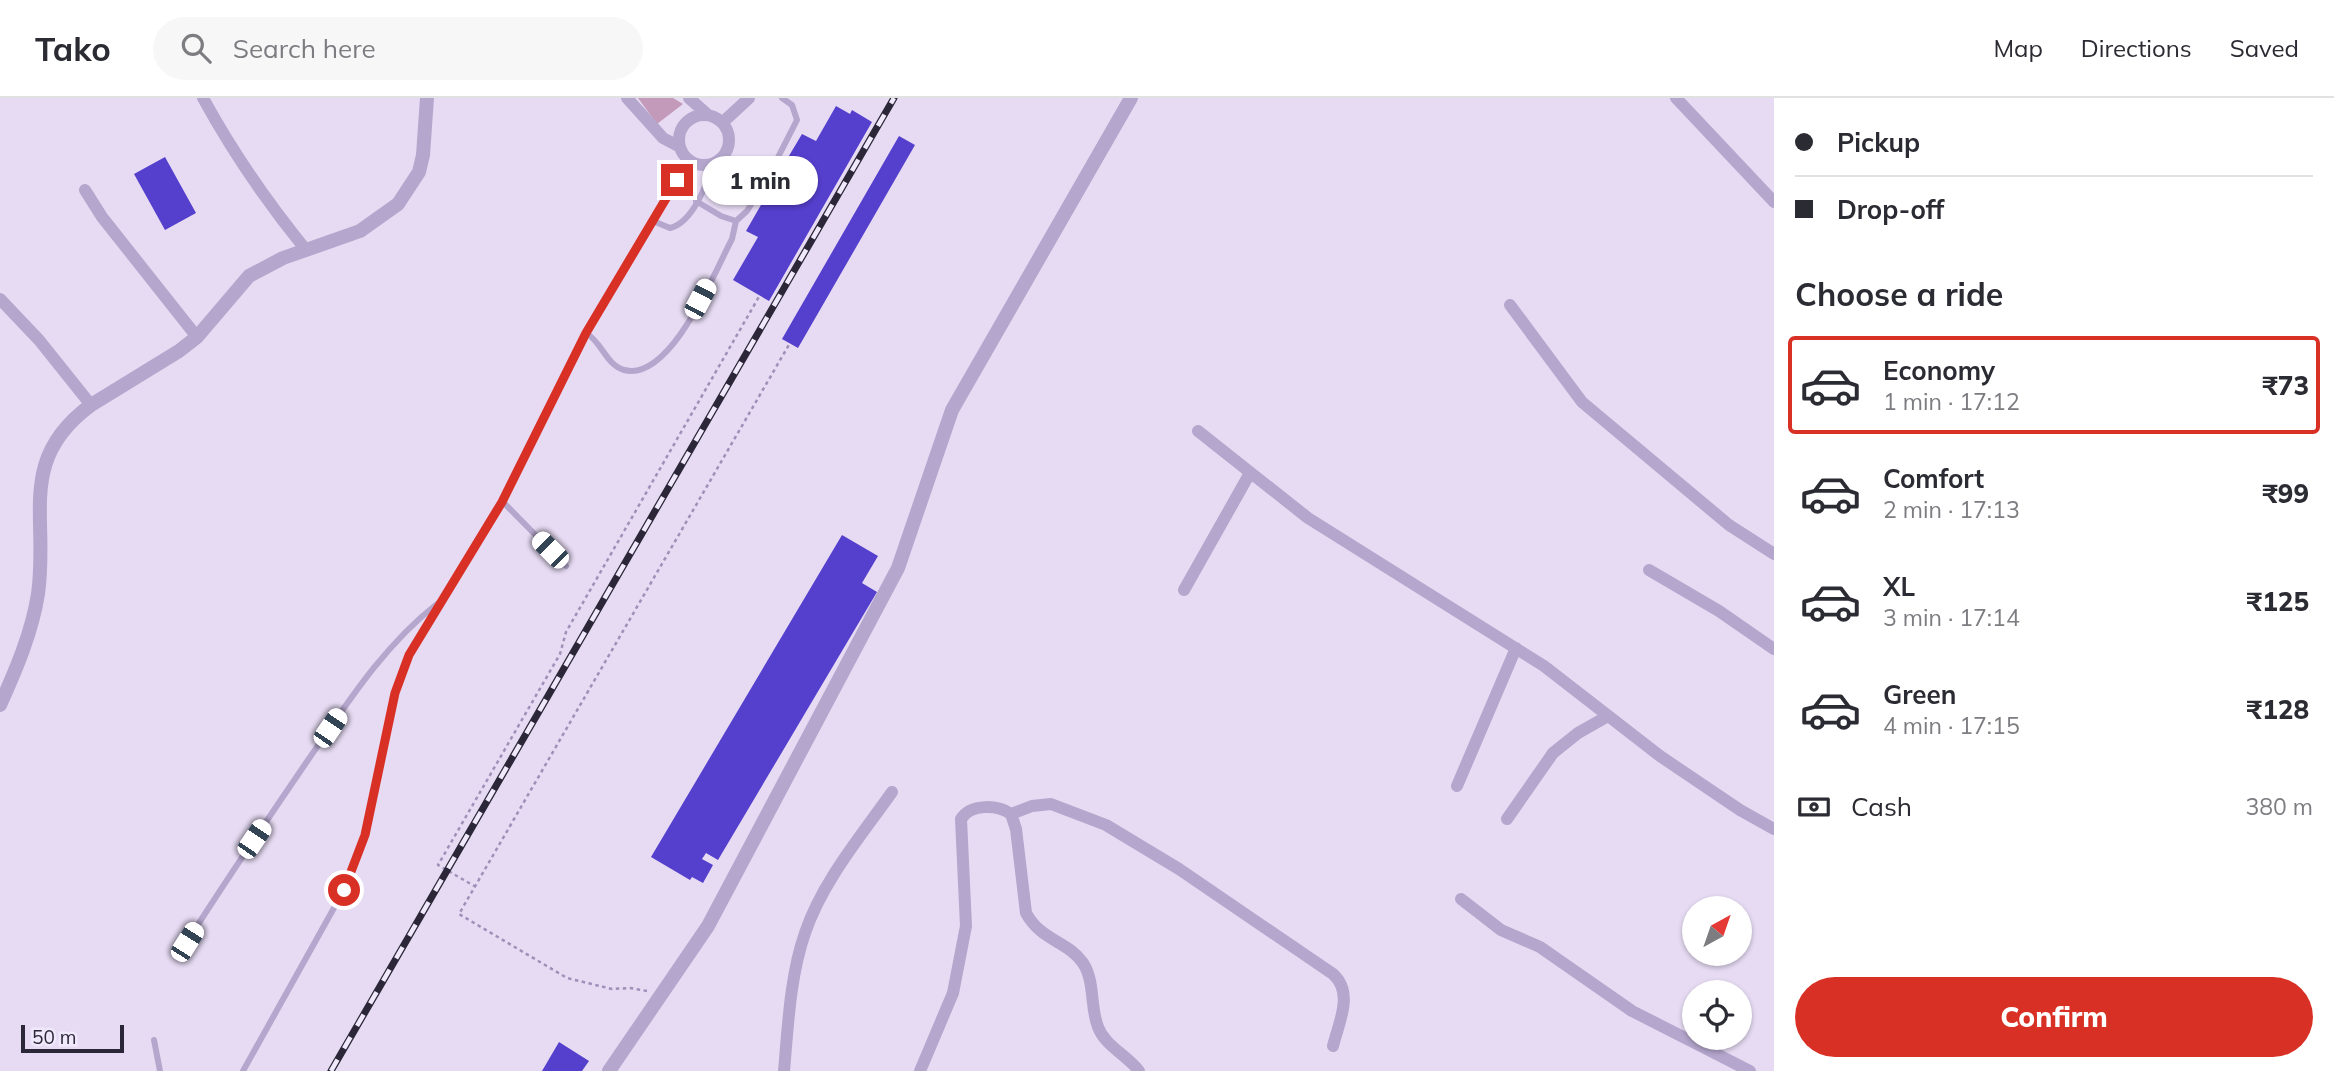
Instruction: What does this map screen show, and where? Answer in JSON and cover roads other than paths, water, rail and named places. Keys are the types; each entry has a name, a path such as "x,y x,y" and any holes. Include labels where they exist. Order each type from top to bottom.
{"street":[{"path":"203,98 228,145 266,201 306,250"},
{"path":"0,705 21,655 38,596 42,471 54,441 72,420 91,405 197,337 249,276 265,266 360,231 398,204 410,189 423,155 427,98"},
{"path":"627,98 663,138 680,147 689,159 696,163 712,163 724,154 729,139 722,123 689,98"},
{"path":"722,123 749,98"},
{"path":"610,1071 708,926 898,568 952,410 1131,98"},
{"path":"1676,98 1774,202"},
{"path":"680,147 679,138 685,123 692,118 708,115"},
{"path":"85,190 102,217 197,337"},
{"path":"0,299 39,340 91,405"},
{"path":"1510,305 1582,402 1729,525 1774,554"},
{"path":"1198,431 1308,518 1544,667 1660,756 1740,810 1774,829"},
{"path":"1184,590 1250,473"},
{"path":"1649,570 1719,611 1774,649"},
{"path":"1457,786 1516,649"},
{"path":"1507,819 1553,753 1578,733 1608,716"},
{"path":"784,1071 793,986 804,933 833,878 892,792"},
{"path":"1011,814 1032,806 1051,804 1106,825 1179,869 1333,974 1341,981 1345,996 1333,1046"},
{"path":"920,1071 953,993 966,926 961,819 965,813 976,808 1001,808 1011,814 1016,829 1026,913 1032,924 1046,937 1071,951 1082,962 1088,974 1098,1026 1104,1038 1139,1071"},
{"path":"1461,899 1501,930 1540,947 1632,1011 1750,1071"}],"lane":[{"path":"773,167 797,120 792,105 782,98"},
{"path":"243,1071 344,890 365,835 395,693 409,655 502,502 586,333 689,159"},
{"path":"653,221 663,227 677,226 696,201 712,163"},
{"path":"586,333 600,343 609,359 622,369 638,369 655,363 679,338 732,239 736,220 747,211 762,187"},
{"path":"696,201 721,216 736,220"},
{"path":"502,502 566,566"},
{"path":"187,942 238,862 345,706 402,635 439,603"},
{"path":"155,1040 160,1071"}],"railway":[{"path":"331,1071 894,98"}]}
